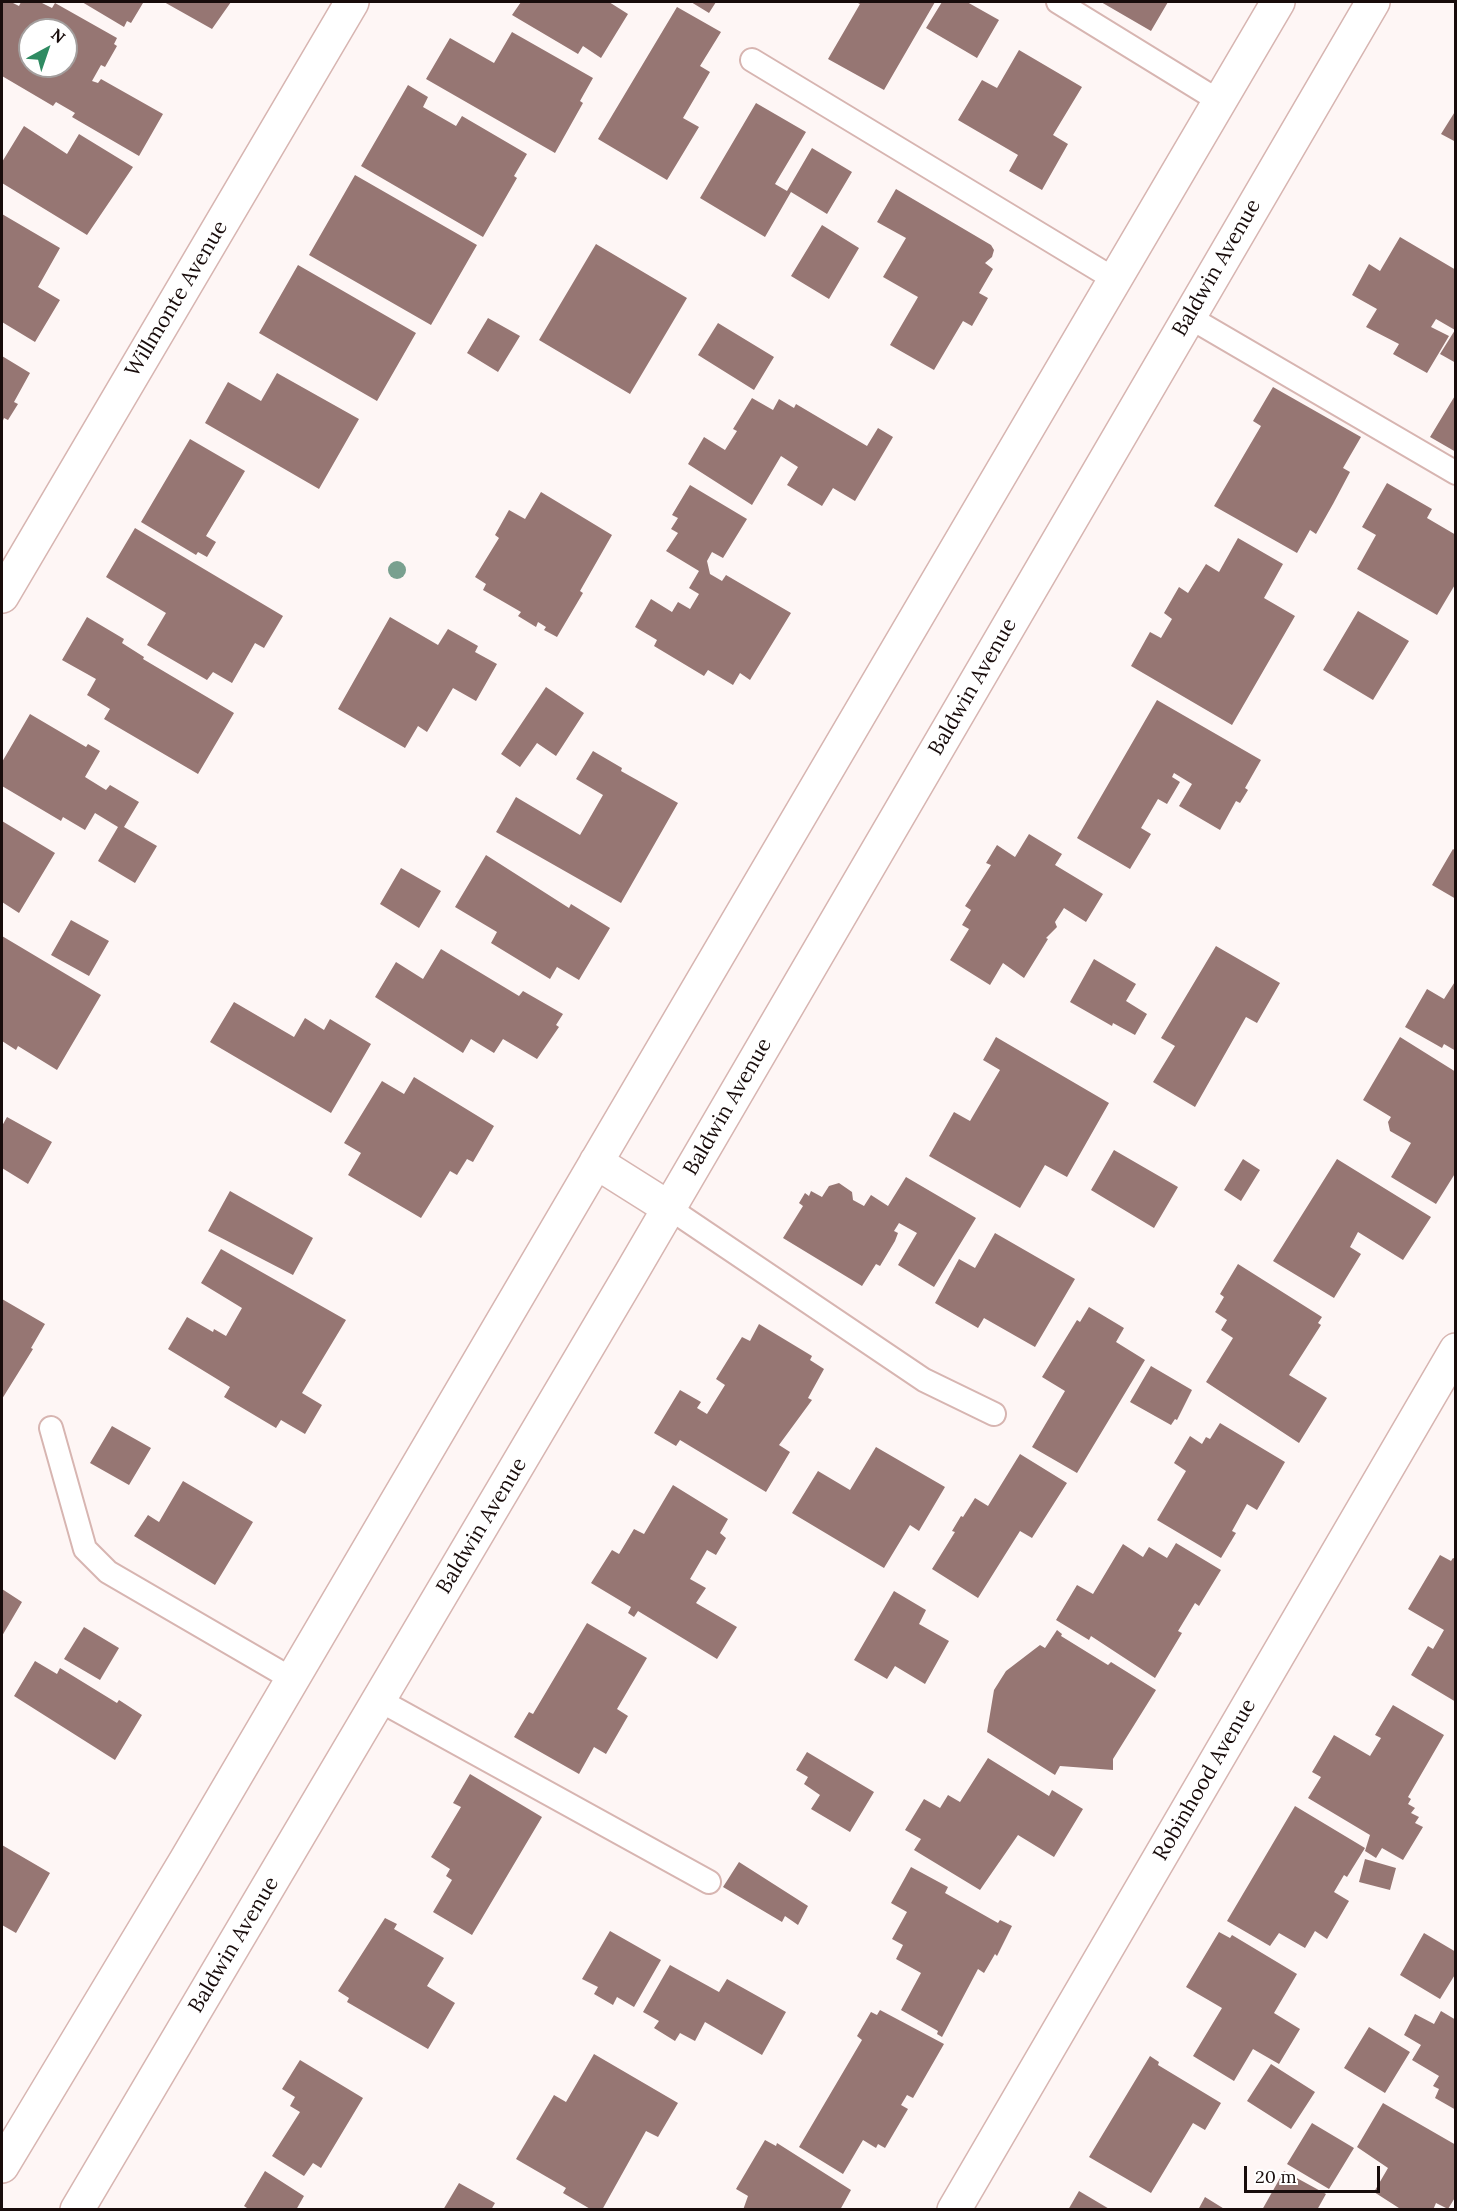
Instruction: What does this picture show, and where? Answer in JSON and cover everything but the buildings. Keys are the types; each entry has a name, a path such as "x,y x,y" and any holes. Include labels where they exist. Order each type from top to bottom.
{"main road":[{"name":"Willmonte Avenue","path":"2,596 352,2"},
{"path":"2,2166 118,1976 1278,2"},
{"name":"Baldwin Avenue","path":"77,2210 669,1208 1373,2"},
{"path":"596,1162 669,1208"},
{"name":"Robinhood Avenue","path":"954,2210 1455,1350"}],"lane":[{"path":"1058,2 1219,101"},
{"path":"752,60 1114,279"},
{"path":"1189,316 1455,473"},
{"path":"669,1208 924,1380 994,1414"},
{"path":"51,1428 85,1549 108,1572 292,1679"},
{"path":"379,1700 709,1882"}]}
